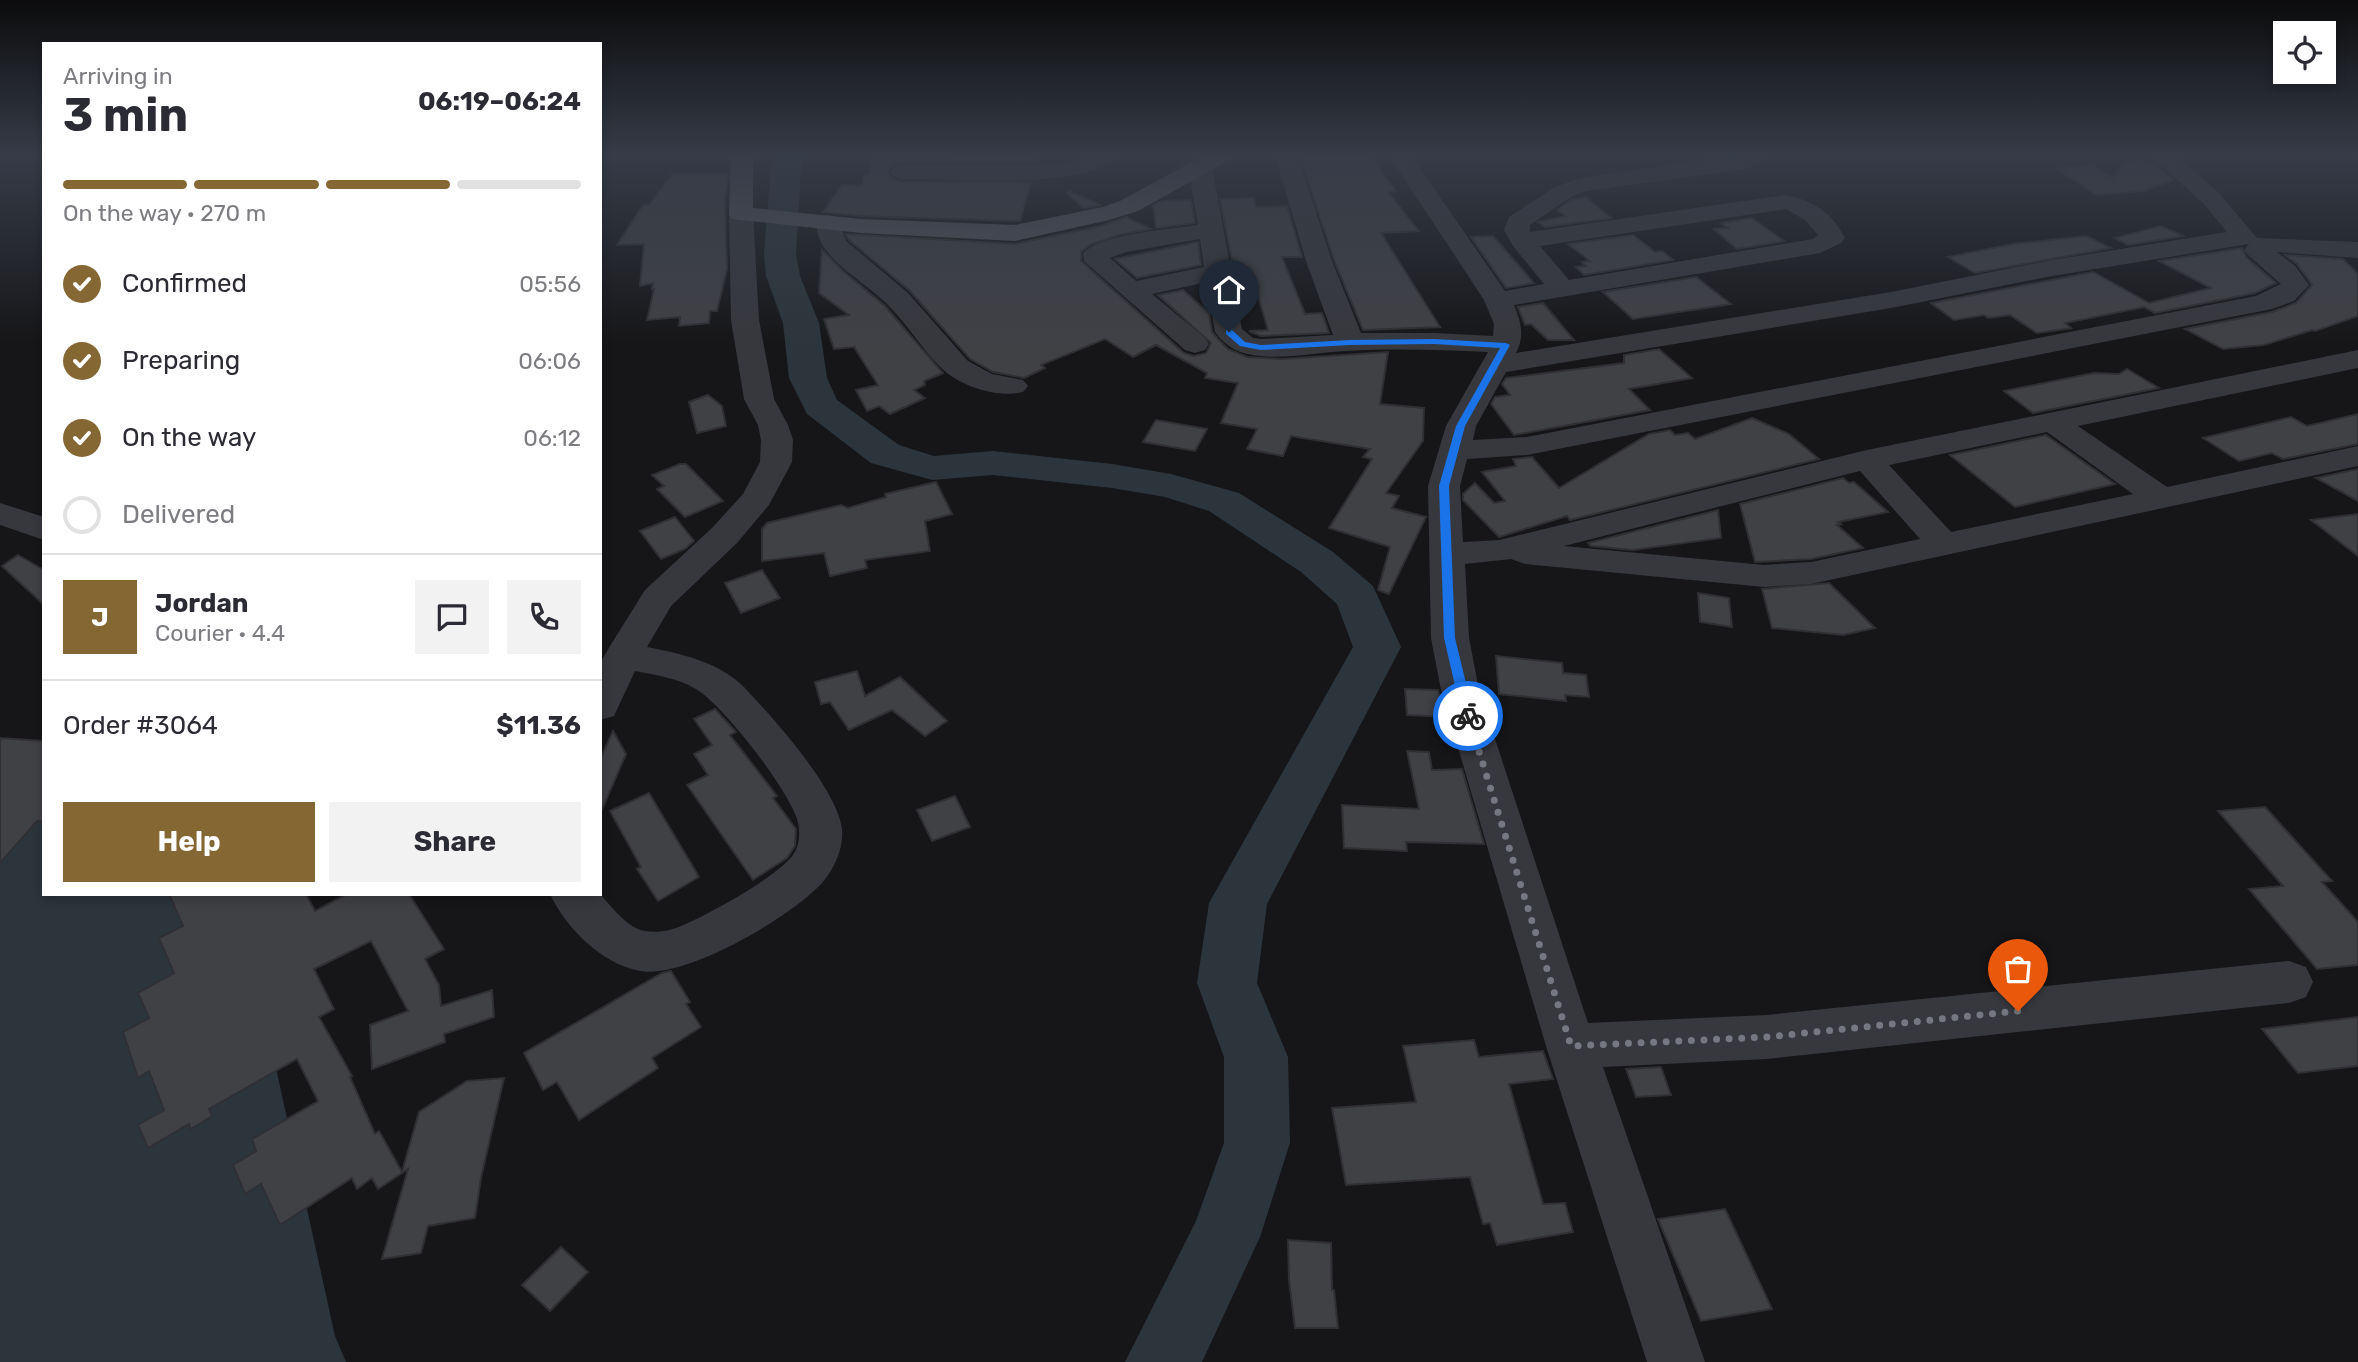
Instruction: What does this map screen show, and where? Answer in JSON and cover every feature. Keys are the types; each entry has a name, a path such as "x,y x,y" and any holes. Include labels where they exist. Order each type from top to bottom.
{"main road":[{"path":"784,218 980,233 1024,232 1092,218"}],"street":[{"path":"602,702 623,655 658,598 724,535 757,498 776,462 777,440 773,425 759,398 745,320 753,218"},
{"path":"1212,218 1229,332 1243,344 1261,348 1350,342 1434,341 1501,355 1891,300 2065,266 2254,240 2358,250"},
{"path":"1306,218 1350,342"},
{"path":"1442,218 1498,300 1508,324 1501,355 1461,426 1444,486 1450,638 1460,690 1571,1046 1676,1362"},
{"path":"1525,218 1518,222 1516,230 1562,289"},
{"path":"1522,241 1681,218"},
{"path":"1498,300 1820,246 1832,238 1829,229 1816,218"},
{"path":"1453,451 1527,446 2262,303 2284,295 2295,285 2286,272 2257,250 2254,240 2231,218"},
{"path":"829,222 830,236 836,246 898,299 958,367 984,381 1013,386"},
{"path":"1195,344 1097,261 1096,254 1121,245 1212,230"},
{"path":"1130,290 1218,272"},
{"path":"1499,551 1867,460 2358,359"},
{"path":"2051,421 2161,498"},
{"path":"1446,554 1499,551 1764,576 1811,573 2358,456"},
{"path":"1867,460 1945,546"},
{"path":"0,513 42,528"},
{"path":"574,896 610,934 637,950 674,949 717,931 792,882 815,859 822,829 814,805 771,745 718,686 687,671 623,655"},
{"path":"1571,1046 1767,1037 2289,982"}],"shaded area":[{"path":"0,807 42,812 42,896 216,896 251,955 335,1336 346,1362 0,1362"}],"building":[{"path":"635,218 725,218 727,269 717,311 710,311 709,323 679,326 680,317 647,320 654,289 653,283 640,286 644,244 617,245"},
{"path":"911,218 1021,218 1020,221"},
{"path":"1127,218 1151,229 1118,235 1090,245 1081,252 1081,261 1184,353 1194,356 1206,353 1211,343 1158,295 1183,290 1209,313 1212,332 1218,339 1228,349 1247,357 1282,359 1388,352 1380,404 1424,408 1423,441 1386,493 1399,496 1392,508 1426,517 1389,594 1378,590 1390,547 1329,528 1372,459 1363,457 1370,449 1291,436 1283,456 1247,449 1257,429 1221,423 1238,383 1205,378 1207,373 1156,345 1133,357 1105,339 1041,365 1045,368 1024,378 993,372 970,359 910,291 848,239 846,234 1015,244 1101,226"},
{"path":"1155,218 1194,218 1195,223 1156,228"},
{"path":"1224,218 1290,218 1302,257 1282,257 1305,314 1322,313 1329,333 1261,336 1249,331 1268,330 1253,278 1240,278 1235,265 1233,266"},
{"path":"1320,218 1408,218 1419,231 1381,233 1440,327 1363,330 1334,260"},
{"path":"1559,218 1611,218 1545,227 1538,222"},
{"path":"1752,218 1784,241 1737,249 1714,229 1728,228 1721,223"},
{"path":"2161,226 2183,236 2128,245 2115,238"},
{"path":"1633,235 1655,252 1662,251 1673,260 1584,275 1576,267 1586,266 1582,262 1590,261 1568,244"},
{"path":"1493,236 1534,283 1506,288 1471,237"},
{"path":"2086,236 2111,248 1975,273 1948,257 2013,244"},
{"path":"1198,242 1201,265 1137,278 1115,259"},
{"path":"2242,248 2246,257 2276,283 2255,293 2155,313 2144,307 2065,323 2071,328 2037,333 2010,315 1988,318 1984,315 1954,320 1931,303 2093,272 2149,303 2211,288 2159,261"},
{"path":"822,250 885,306 943,373 924,381 925,385 914,390 925,398 890,414 879,406 867,411 856,390 878,385 854,347 834,349 824,319 849,315 819,293"},
{"path":"2285,255 2343,259 2358,274 2358,316 2264,345 2223,349 2185,329 2272,312 2296,303 2312,285 2297,264"},
{"path":"1696,277 1731,304 1633,319 1603,292"},
{"path":"1543,303 1574,340 1548,340 1531,324 1525,325 1518,307"},
{"path":"1659,349 1692,378 1629,389 1650,410 1514,435 1491,404 1495,397 1510,395 1502,384 1506,378 1624,363 1624,355"},
{"path":"2127,369 2159,388 2033,413 2004,391 2094,373 2119,374"},
{"path":"708,395 722,406 726,426 697,433 689,402"},
{"path":"2358,414 2358,444 2283,459 2272,453 2239,461 2203,438 2291,417 2307,426"},
{"path":"1752,418 1789,434 1819,459 1570,520 1567,516 1499,537 1463,500 1463,494 1475,483 1494,503 1505,501 1482,472 1516,466 1513,459 1532,457 1559,488 1649,434 1670,430 1675,435 1688,433 1695,439"},
{"path":"1156,420 1207,429 1195,451 1143,442"},
{"path":"2046,435 2115,484 2015,507 1950,455"},
{"path":"686,464 723,501 685,517 657,489 664,486 652,475"},
{"path":"2358,469 2358,501 2316,478"},
{"path":"1843,478 1849,483 1854,482 1888,512 1838,522 1841,524 1837,525 1863,548 1811,559 1755,562 1740,504"},
{"path":"936,482 952,514 925,521 930,551 865,560 867,568 830,576 824,553 762,561 762,529 767,523 841,505 848,508 886,497 885,494"},
{"path":"1718,510 1721,538 1633,550 1591,546 1588,543"},
{"path":"2358,514 2358,556 2311,520"},
{"path":"675,517 694,541 685,549 661,559 640,531"},
{"path":"18,555 42,569 42,603 2,566"},
{"path":"762,570 780,598 741,613 725,583"},
{"path":"1829,583 1875,628 1843,635 1772,628 1762,589"},
{"path":"1698,593 1729,598 1732,627 1700,622"},
{"path":"1496,656 1562,663 1563,673 1586,675 1589,697 1565,695 1566,701 1499,694"},
{"path":"857,671 865,696 900,677 947,721 925,736 892,710 849,730 830,702 821,704 815,682"},
{"path":"1405,689 1438,690 1446,717 1407,715"},
{"path":"715,709 736,732 730,735 777,796 773,798 796,829 795,846 787,858 753,880 687,785 708,775 694,754 712,745 694,719"},
{"path":"613,731 626,754 602,809 602,755"},
{"path":"0,738 42,741 42,822 37,821 0,863"},
{"path":"1407,751 1429,752 1432,770 1462,769 1484,844 1406,842 1407,851 1344,848 1342,805 1419,809"},
{"path":"649,793 699,877 658,901 637,869 641,867 610,811"},
{"path":"955,796 970,827 932,841 917,810"},
{"path":"2265,807 2332,881 2322,882 2358,922 2358,965 2317,969 2249,889 2283,886 2218,811"},
{"path":"170,896 307,896 315,911 343,896 410,896 444,949 425,959 439,985 441,1006 492,990 494,1017 444,1034 445,1042 372,1069 370,1025 408,1011 371,941 314,969 334,1009 319,1017 352,1076 350,1077 375,1134 379,1131 402,1172 419,1112 467,1081 504,1078 481,1178 475,1218 428,1226 421,1253 382,1259 408,1169 378,1189 372,1178 357,1189 352,1178 280,1225 261,1184 245,1194 233,1165 256,1151 252,1139 318,1101 297,1059 209,1109 212,1116 191,1129 189,1124 148,1148 138,1125 164,1110 149,1071 138,1078 123,1032 149,1018 138,993 174,973 159,938 183,926"},
{"path":"671,971 690,1002 686,1004 701,1027 652,1058 658,1068 579,1120 557,1082 543,1090 524,1053 662,973"},
{"path":"2358,1017 2358,1066 2298,1073 2262,1029"},
{"path":"1474,1040 1479,1057 1543,1051 1553,1079 1509,1084 1543,1204 1565,1203 1573,1232 1497,1245 1490,1223 1483,1224 1470,1177 1346,1185 1332,1108 1416,1102 1403,1046"},
{"path":"1661,1067 1671,1095 1636,1097 1626,1069"},
{"path":"1725,1209 1772,1309 1701,1321 1658,1219"},
{"path":"1288,1240 1331,1243 1332,1290 1338,1328 1295,1328 1289,1280"},
{"path":"561,1247 588,1272 550,1311 522,1285"}],"waterway":[{"path":"783,218 780,254 783,276 801,323 808,378 821,406 885,454 932,468 993,463 1112,476 1171,486 1224,502 1317,562 1357,597 1377,647 1238,903 1227,983 1256,1057 1257,1143 1225,1237 1163,1362"}],"way so far":[{"path":"1468,716 1571,1046 1767,1037 2018,1011"}],"route":[{"path":"1229,332 1243,344 1261,348 1350,342 1434,341 1506,345 1461,426 1444,486 1450,638 1468,716"}]}
